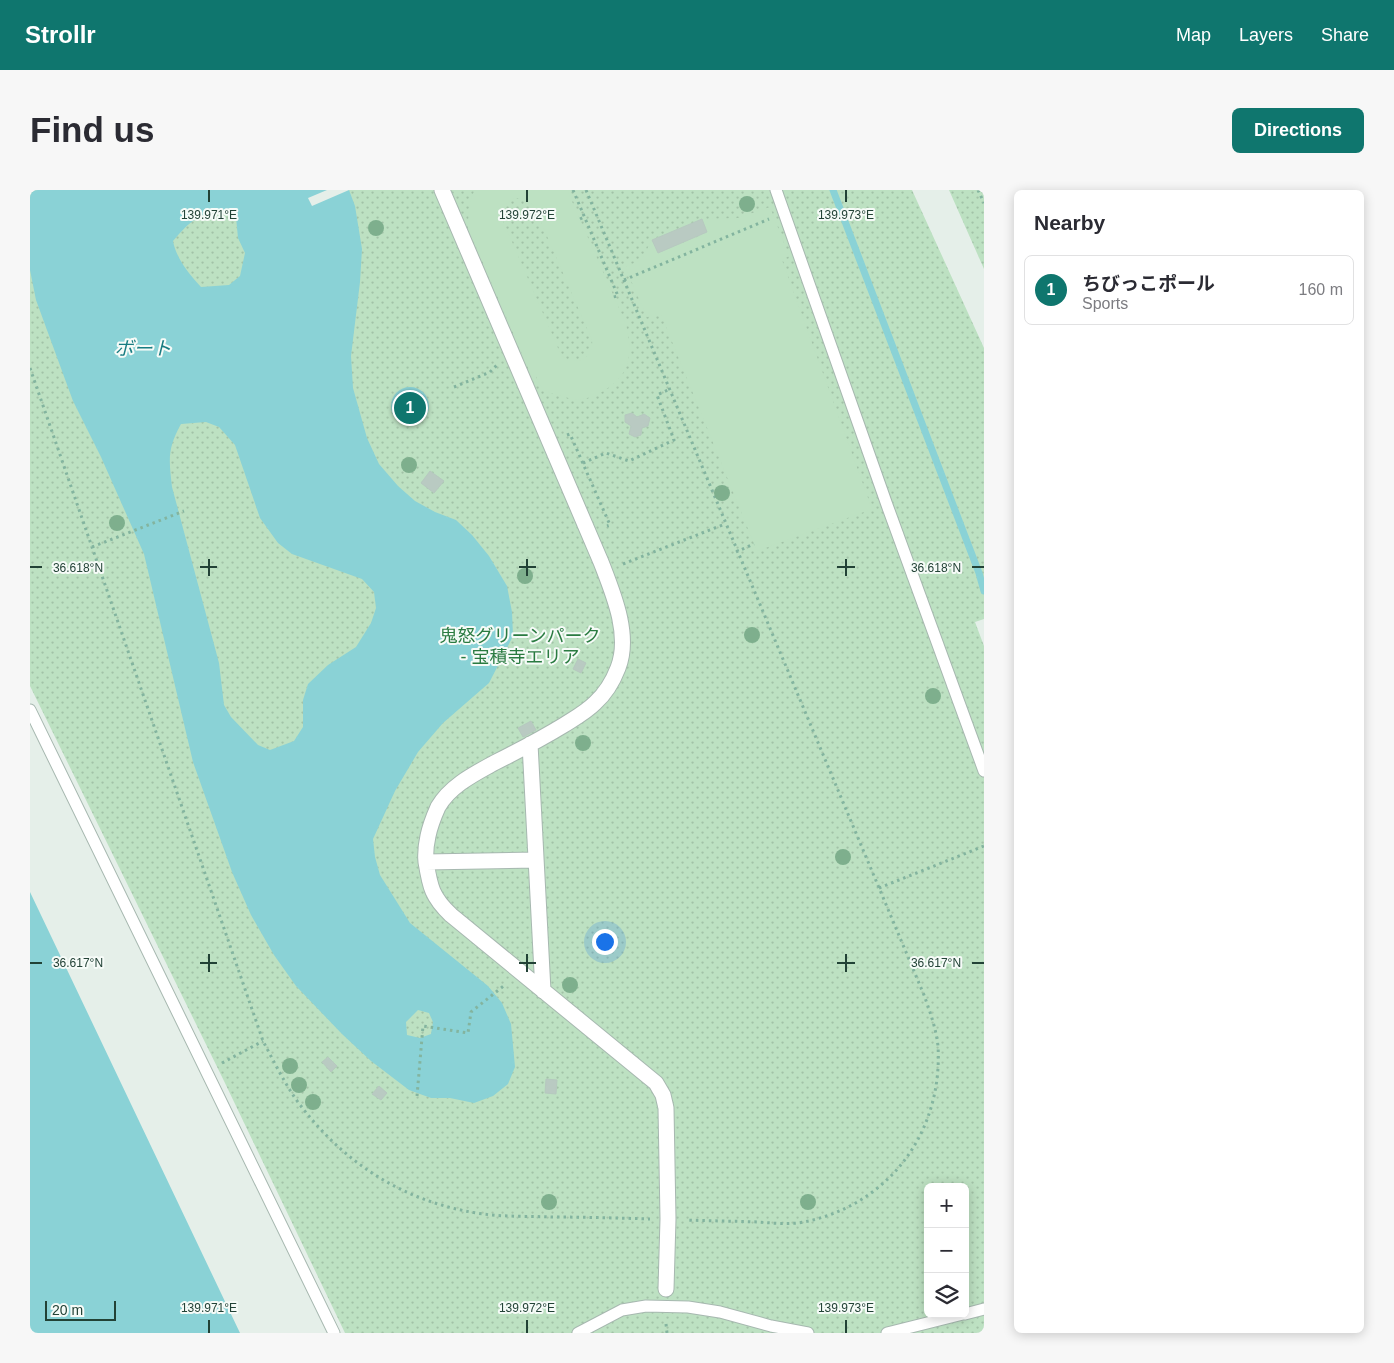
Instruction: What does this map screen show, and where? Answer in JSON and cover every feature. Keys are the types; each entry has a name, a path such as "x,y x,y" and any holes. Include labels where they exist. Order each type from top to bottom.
{"street":[{"path":"442,190 605,571 614,597 622,646 618,667 610,685 596,703 578,716 472,776 455,788 439,806 430,826 425,853 429,881 438,903 450,915 656,1083 666,1108 668,1219 666,1289"},
{"path":"530,744 543,991"},
{"path":"426,862 536,860"}],"lane":[{"path":"776,190 883,496 984,771"},
{"path":"30,710 334,1333"},
{"path":"578,1333 622,1310 646,1306 688,1307 808,1333"},
{"path":"969,1313 984,1309"},
{"path":"887,1333 948,1318"}],"path":[{"path":"573,190 618,296 613,297"},
{"path":"978,190 984,203"},
{"path":"624,280 784,213"},
{"path":"580,219 584,217"},
{"path":"454,388 490,372 499,364 514,359"},
{"path":"583,463 606,453 629,461 674,440 657,395 670,389"},
{"path":"92,547 184,511"},
{"path":"605,571 725,524"},
{"path":"736,552 754,544"},
{"path":"879,888 984,846"},
{"path":"417,1096 423,1026 468,1033 471,1012 500,989"},
{"path":"207,1071 263,1042"},
{"path":"666,1324 667,1333"}],"green space":[{"name":"鬼怒グリーンパーク - 宝積寺エリア","path":"30,190 912,190 984,348 984,619 975,622 984,646 984,1333 345,1333 224,1081 30,686"},
{"path":"475,190 567,190 627,329 629,359 625,370 617,380 600,393 587,398 572,399 549,392 541,386 536,376 532,377 468,228 469,208","holes":["515,198 525,199 534,206 592,340 590,352 583,360 572,361 561,355 503,221 504,207"]},
{"path":"949,190 984,190 984,269"},
{"path":"770,207 789,256 782,260 872,509 757,551 660,312 647,317 625,267 641,260 652,240 658,253 707,233 702,219 738,218"}],"water":[{"name":"ボート","path":"30,190 349,190 355,206 362,249 351,356 353,388 367,438 379,464 398,486 415,501 435,512 456,520 472,535 489,556 507,586 512,612 513,636 489,683 443,723 418,752 395,791 373,839 380,875 410,923 488,986 502,1003 511,1024 515,1067 508,1084 493,1096 474,1103 450,1098 431,1098 409,1090 371,1061 296,986 274,955 251,915 232,872 193,762 144,554 101,457 73,401 36,300 30,270","holes":["227,210 236,217 238,238 245,253 240,276 229,285 201,287 180,260 173,241 196,219 203,215","206,422 219,427 235,445 260,518 278,543 292,554 362,579 374,592 376,608 371,623 356,647 328,665 308,684 303,700 303,727 294,741 270,750 258,745 231,717 224,705 219,663 172,487 170,455 173,441 181,424","418,1010 429,1013 433,1022 431,1034 420,1038 407,1035 406,1022"]},
{"path":"410,387 423,393 429,406 423,419 410,425 397,419 391,406 397,393"},
{"path":"30,892 240,1333 30,1333"}],"pier":[{"path":"327,190 349,190 312,206 308,198"}],"building":[{"path":"702,219 707,232 658,253 652,240"},
{"path":"632,413 637,417 644,414 650,418 648,426 642,428 641,435 635,437 629,434 631,426 625,422 625,415"},
{"path":"430,471 444,481 434,493 421,483"},
{"path":"578,659 586,663 581,673 573,669"},
{"path":"531,721 536,730 523,737 518,728"},
{"path":"328,1057 337,1066 331,1072 322,1062"},
{"path":"546,1079 557,1080 556,1094 545,1093"},
{"path":"379,1086 387,1093 381,1100 372,1094"}],"waterway":[{"path":"833,190 979,573 984,591"}],"place":[{"name":"ちびっこポール","path":"410,408"}]}
